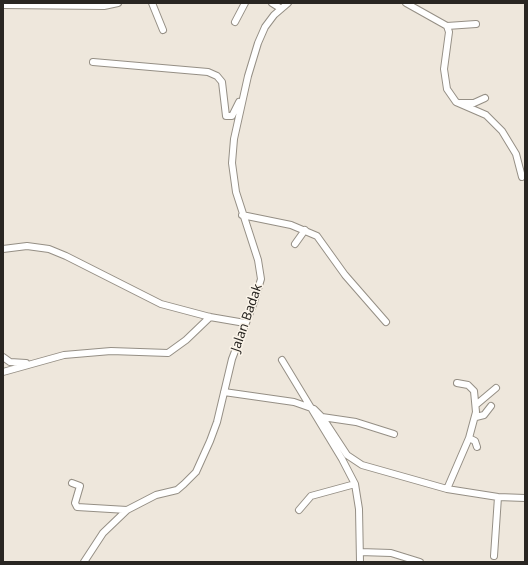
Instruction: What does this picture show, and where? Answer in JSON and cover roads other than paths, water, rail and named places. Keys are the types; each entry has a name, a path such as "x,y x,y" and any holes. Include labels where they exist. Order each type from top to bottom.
{"street":[{"path":"3,5 104,6 118,3"},
{"path":"152,3 163,30"},
{"path":"235,22 245,3"},
{"path":"272,3 280,8"},
{"name":"Jalan Badak","path":"84,562 103,533 127,510 156,495 177,490 196,472 214,431 232,359 254,302 261,279 258,260 242,215 234,185 232,163 234,139 243,95 258,43 265,27 280,8 288,3"},
{"path":"406,3 448,26 476,24"},
{"path":"448,26 449,32 444,69 447,89 456,102 486,115 502,131 516,154 522,177"},
{"path":"93,62 196,70 212,74 220,79 223,85 225,114 228,117 232,116 243,95"},
{"path":"456,102 470,103 484,98"},
{"path":"242,215 272,220 305,230 321,240 346,275 386,322"},
{"path":"295,244 305,230"},
{"path":"3,249 27,246 49,250 66,256 154,301 210,318 245,323"},
{"path":"3,372 52,357 76,354 111,351 168,352 186,340 210,318"},
{"path":"3,357 13,362 32,364"},
{"path":"282,360 309,407 342,459 355,484 359,509 360,562"},
{"path":"447,489 476,418 476,394 472,388 457,382"},
{"path":"477,404 496,388"},
{"path":"224,392 290,401 317,410 347,455 357,462 373,469 447,489 498,497 525,498"},
{"path":"476,418 484,415 491,406"},
{"path":"322,417 356,422 394,434"},
{"path":"469,438 475,441 477,447"},
{"path":"72,483 80,486 75,503 77,507 127,510"},
{"path":"299,510 312,496 355,484"},
{"path":"494,556 498,497"},
{"path":"360,552 395,554 420,562"}]}
